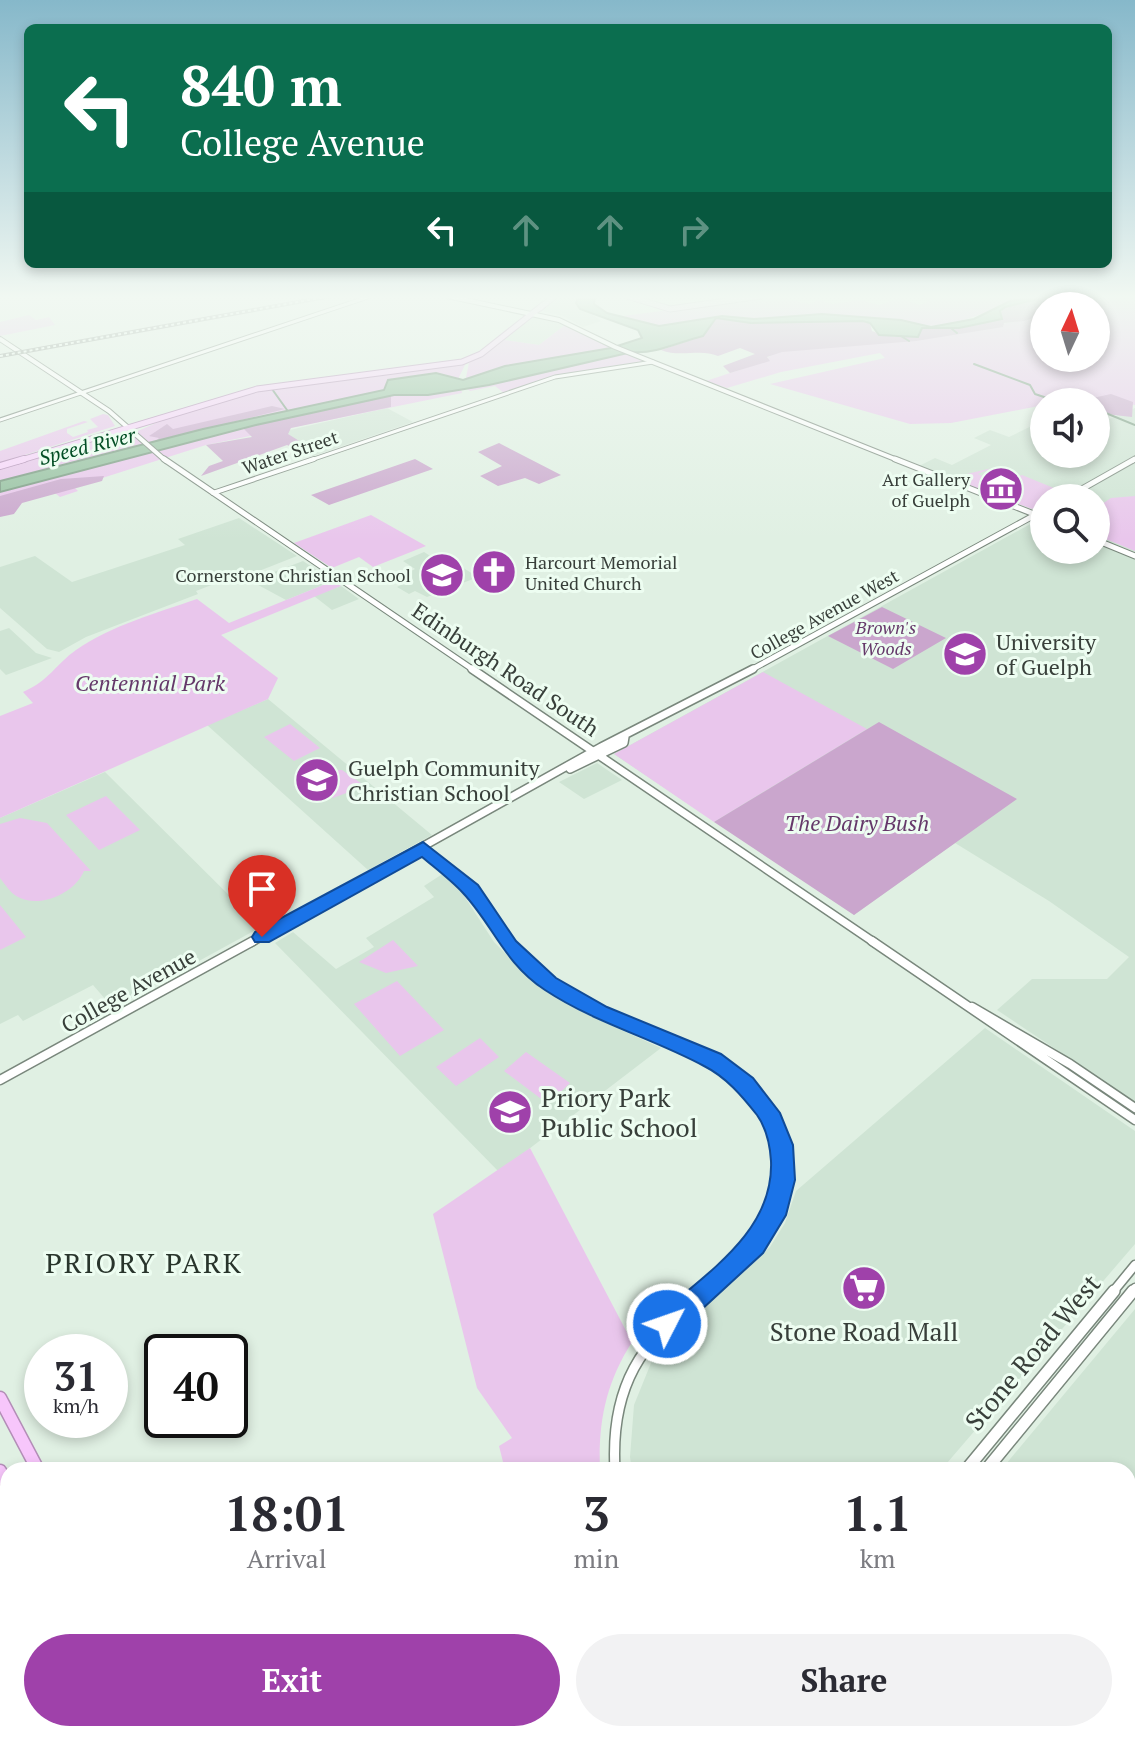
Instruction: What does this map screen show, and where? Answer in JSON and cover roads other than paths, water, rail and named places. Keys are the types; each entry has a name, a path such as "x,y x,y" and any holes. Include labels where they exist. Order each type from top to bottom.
{"highway":[{"path":"0,1398 34,1462"}],"main road":[{"name":"Edinburgh Road South","path":"59,377 213,493 1135,1120"},
{"path":"0,466 270,386 340,377"},
{"path":"691,377 1030,513"},
{"path":"102,435 121,421 144,422"},
{"path":"102,435 134,433 144,422"},
{"path":"1091,484 1135,459"},
{"name":"College Avenue West","path":"568,769 624,743 625,737 1030,518"},
{"path":"1110,546 1135,556"},
{"name":"College Avenue","path":"0,1080 568,769"},
{"name":"Edinburgh Road South","path":"972,1007 1045,1049 1135,1108"},
{"name":"Stone Road West","path":"974,1462 1135,1265"},
{"name":"Stone Road West","path":"993,1462 1135,1288"}],"street":[{"path":"0,420 130,377"},
{"name":"Water Street","path":"213,493 554,377"},
{"path":"423,848 471,890 497,931 533,971 581,1004 726,1068 757,1096 772,1120 782,1145 783,1189 767,1230 746,1253 654,1335 634,1363 616,1414 615,1462"}],"waterway":[{"path":"1009,377 1032,388"},
{"path":"272,389 287,410"},
{"path":"1110,415 1135,425"}],"place":[{"name":"Art Gallery of Guelph","path":"1001,489"},
{"name":"Harcourt Memorial United Church","path":"494,572"},
{"name":"Cornerstone Christian School","path":"442,575"},
{"name":"University of Guelph","path":"965,654"},
{"name":"Guelph Community Christian School","path":"317,780"},
{"name":"Priory Park Public School","path":"510,1112"},
{"name":"Stone Road Mall","path":"864,1288"}],"district":[{"name":"PRIORY PARK","path":"144,1262"}],"water label":[{"name":"Speed River","path":"87,446"}],"park label":[{"name":"Brown's Woods","path":"886,637"},
{"name":"Centennial Park","path":"150,682"},
{"name":"The Dairy Bush","path":"857,822"}]}
